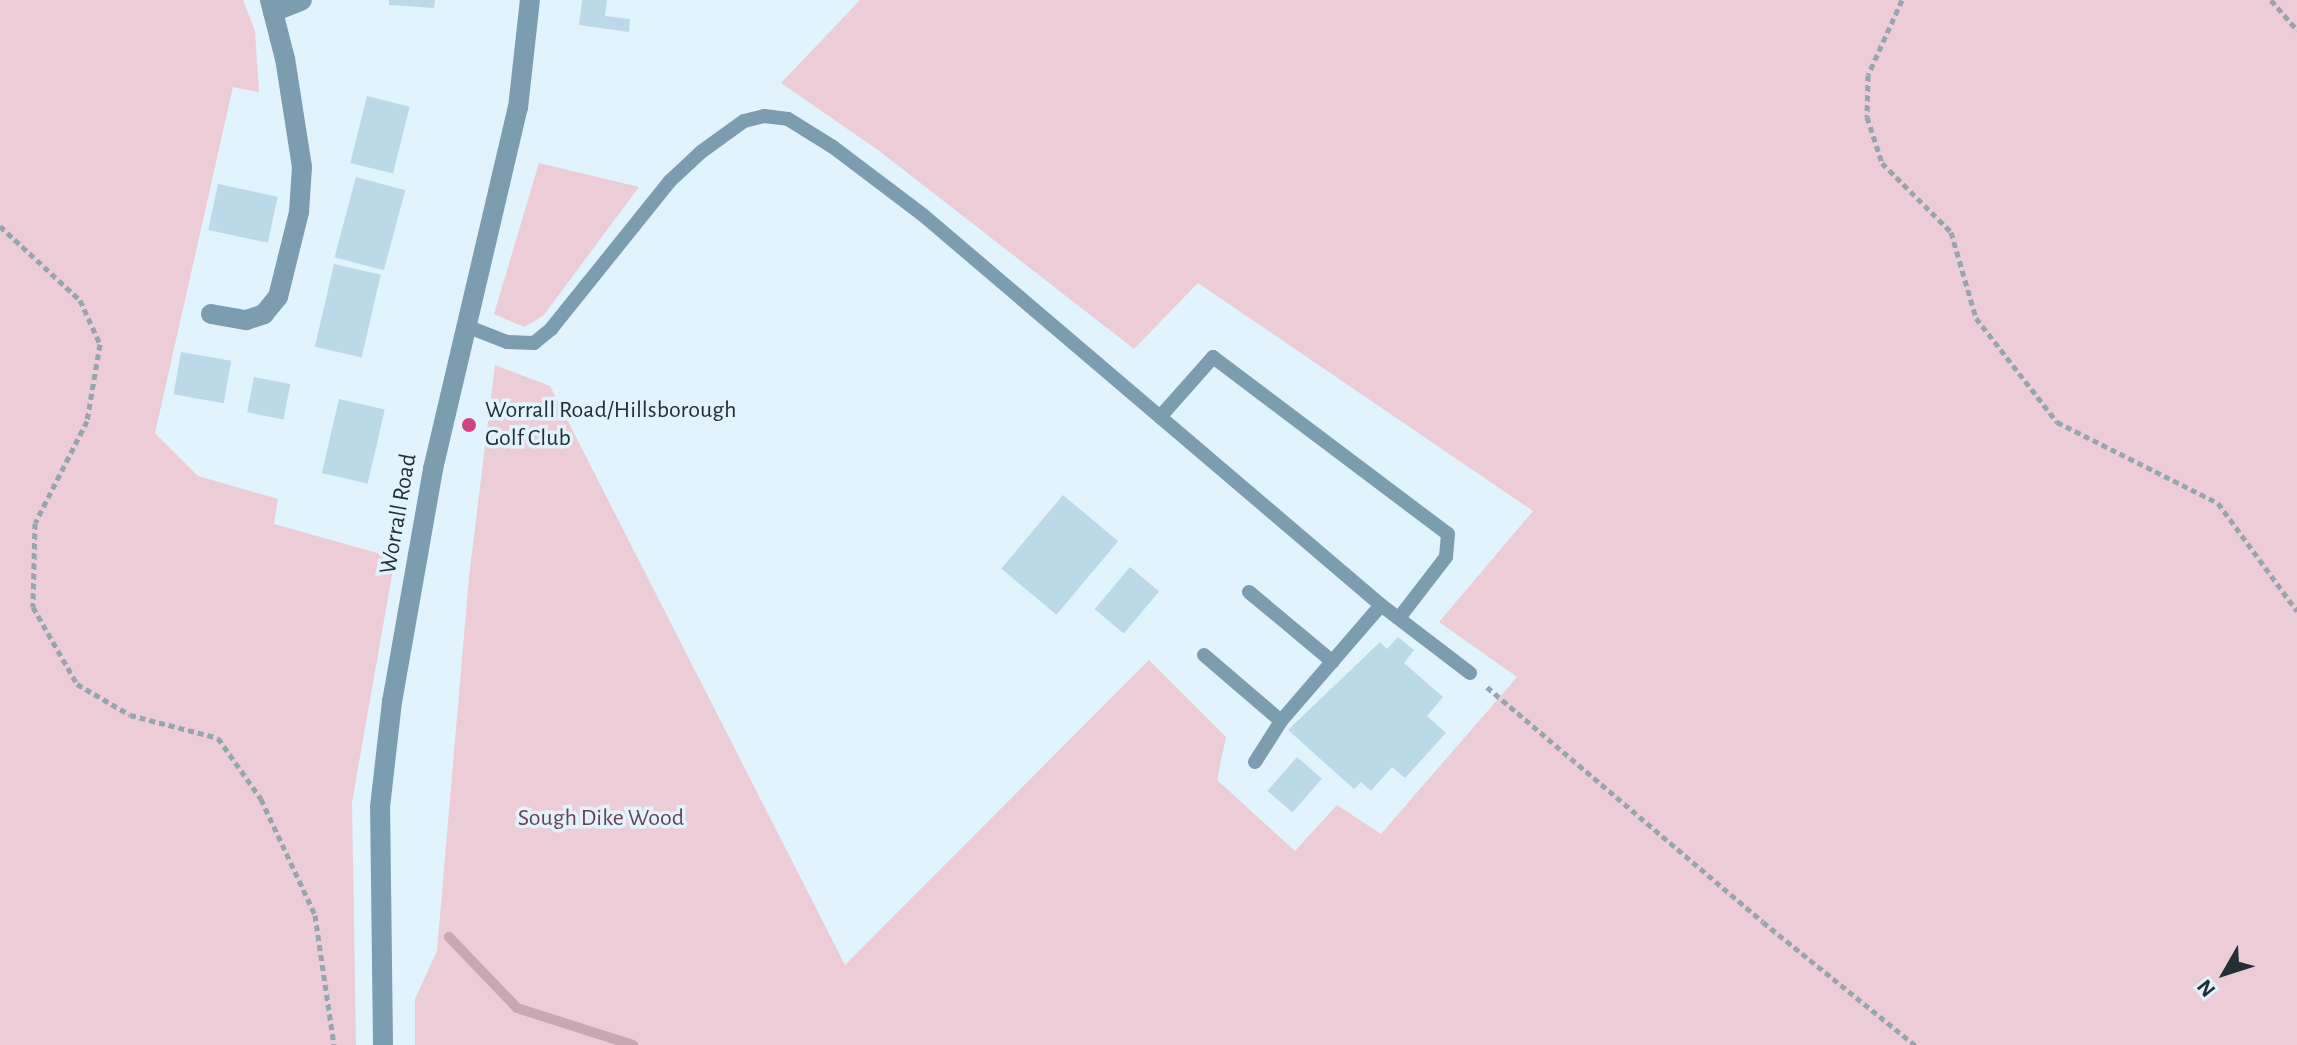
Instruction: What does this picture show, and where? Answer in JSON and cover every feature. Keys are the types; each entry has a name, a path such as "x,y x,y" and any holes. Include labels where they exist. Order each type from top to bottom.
{"street":[{"path":"211,314 246,320 264,314 278,297 299,212 302,167 285,59 272,6 302,0"},
{"name":"Worrall Road","path":"383,1045 380,807 392,702 433,469 518,108 530,0"}],"lane":[{"path":"466,326 507,342 534,343 551,329 670,181 701,152 744,121 788,119 833,147 923,215 1381,605 1470,673"},
{"path":"1160,417 1213,357 1448,534 1446,557 1399,618"},
{"path":"1249,592 1333,662"},
{"path":"1255,762 1281,721 1381,605"},
{"path":"1204,655 1281,721"}],"path":[{"path":"1902,0 1868,75 1867,117 1882,163 1951,232 1976,318 2057,422 2218,503 2297,611"},
{"path":"2271,0 2297,30"},
{"path":"0,226 80,300 100,344 87,421 35,523 33,607 77,684 130,715 218,738 261,799 315,915 334,1045"},
{"path":"1470,673 1763,922 1915,1045"}],"green space":[{"path":"0,0 243,0 255,31 259,92 233,87 155,433 198,476 278,499 274,524 395,558 352,802 356,1045 0,1045"},
{"name":"Sough Dike Wood","path":"860,0 2297,0 2297,1045 415,1045 415,999 437,951 469,577 495,365 550,386 845,965 1149,660 1226,737 1217,780 1295,851 1337,805 1381,834 1517,677 1439,622 1533,511 1198,283 1134,349 878,150 781,83"},
{"path":"539,163 639,187 543,316 524,327 494,314"}],"building":[{"path":"389,0 435,0 434,8 389,5"},
{"path":"582,0 607,0 605,16 630,19 629,32 579,25"},
{"path":"367,96 410,107 393,174 350,163"},
{"path":"356,177 405,190 384,270 335,257"},
{"path":"218,184 278,197 268,243 208,230"},
{"path":"334,264 381,275 362,358 315,347"},
{"path":"181,352 231,361 224,403 174,394"},
{"path":"254,377 290,384 283,419 247,412"},
{"path":"339,399 385,410 368,484 322,473"},
{"path":"1063,495 1118,541 1056,615 1001,569"},
{"path":"1130,567 1159,591 1124,634 1095,609"},
{"path":"1398,637 1414,650 1404,663 1443,697 1427,716 1446,733 1405,778 1392,767 1371,791 1361,782 1354,789 1288,730 1380,642 1387,649"},
{"path":"1297,757 1322,779 1292,813 1267,791"}],"waterway":[{"path":"449,937 517,1008 633,1045"}],"place":[{"name":"Worrall Road/Hillsborough Golf Club","path":"469,425"}]}
